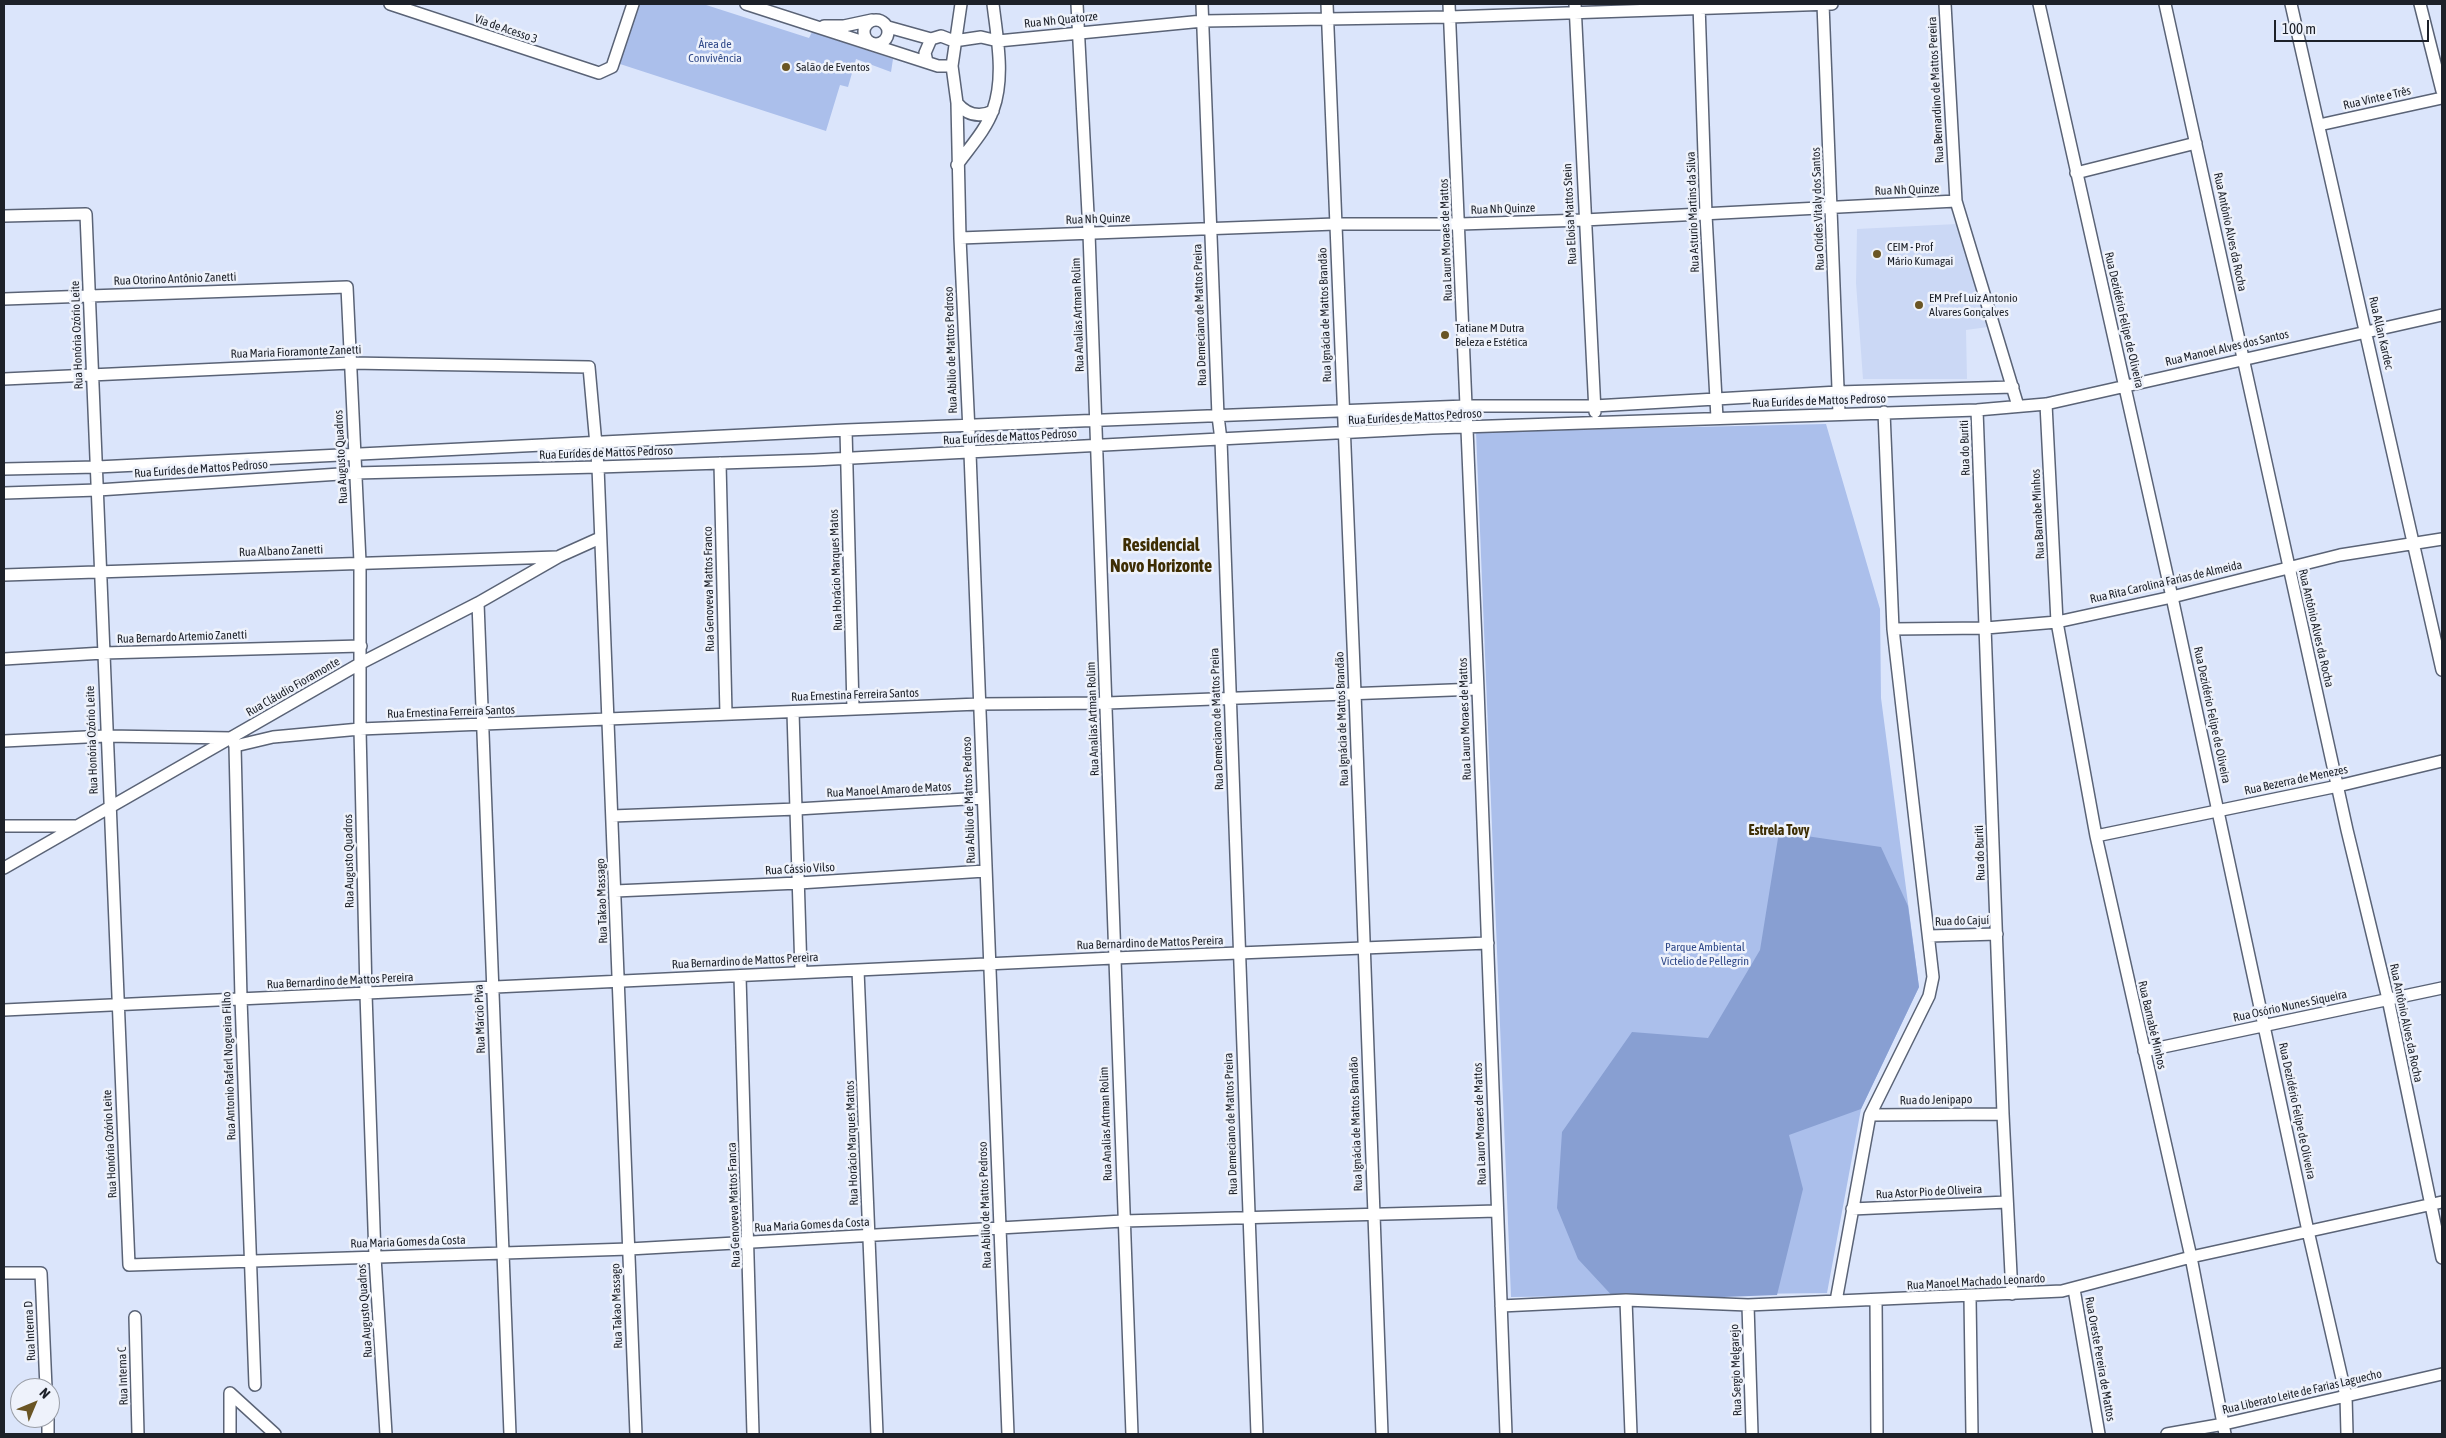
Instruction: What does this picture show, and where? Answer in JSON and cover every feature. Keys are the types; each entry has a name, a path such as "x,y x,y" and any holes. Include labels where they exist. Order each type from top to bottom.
{"street":[{"name":"Via de Acesso 3","path":"391,4 599,73 612,67 633,4"},
{"path":"746,4 938,66 952,66"},
{"name":"Rua Abilio de Mattos Pedroso","path":"961,4 954,41 952,66 957,103 957,165 1008,1434"},
{"path":"957,165 993,111 998,86 998,41 993,4"},
{"name":"Rua Analias Artman Rolim","path":"1077,4 1089,233 1132,1434"},
{"name":"Rua Demeciano de Mattos Preira","path":"1202,4 1218,416 1221,440 1257,1434"},
{"name":"Rua Ignácia de Mattos Brandão","path":"1327,4 1382,1434"},
{"name":"Rua Lauro Moraes de Mattos","path":"1449,4 1460,224 1506,1434"},
{"name":"Rua Orides Vitaly dos Santos","path":"1823,4 1839,414"},
{"name":"Rua Nh Quatorze","path":"954,41 982,37 998,41 1078,32 1203,22 1450,17 1575,8 1832,4"},
{"name":"Rua Bernardino de Mattos Pereira","path":"1946,4 1956,202 2018,406"},
{"name":"Rua Dezidério Felipe de Oliveira","path":"2039,4 2172,597 2308,1231 2346,1396 2347,1434"},
{"name":"Rua Antônio Alves da Rocha","path":"2165,4 2288,566 2388,999 2429,1205 2442,1258"},
{"name":"Rua Allan Kardec","path":"2291,4 2367,332 2442,670"},
{"path":"2420,4 2442,91"},
{"name":"Rua Asturio Martins da Silva","path":"1699,6 1706,215 1717,418"},
{"name":"Rua Eloisa Mattos Stein","path":"1575,8 1595,423"},
{"path":"814,27 844,26 873,19 880,20 888,27 931,38 940,36 954,41"},
{"path":"873,19 866,24 864,32 866,40 874,44 881,43 887,38 888,27"},
{"path":"927,62 925,53 931,38"},
{"name":"Rua Vinte e Três","path":"2319,125 2442,98"},
{"path":"957,103 962,110 976,115 985,115 993,111"},
{"path":"2076,172 2196,143"},
{"name":"Rua Nh Quinze","path":"960,238 1335,224 1460,224 1584,220 1706,215 1832,206 1956,202"},
{"name":"Rua Honória Ozório Leite","path":"4,216 86,214 98,490 108,808 129,1265"},
{"name":"Rua Otorino Antônio Zanetti","path":"4,299 347,287"},
{"name":"Rua Augusto Quadros","path":"347,287 360,562 360,729 366,994 375,1256 386,1434"},
{"name":"Rua Manoel Alves dos Santos","path":"2018,406 2046,404 2442,315"},
{"name":"Rua Maria Fioramonte Zanetti","path":"4,379 350,363 589,367"},
{"name":"Rua Takao Massago","path":"589,367 598,468 636,1434"},
{"name":"Rua Eurídes de Mattos Pedroso","path":"4,469 97,467 968,425 1466,406 1594,406 1838,392 2013,387"},
{"name":"Rua Barnabe Minhos","path":"2046,404 2057,622"},
{"name":"Rua Eurídes de Mattos Pedroso","path":"4,493 98,490 355,472 598,468 970,453 1467,428 1977,410 2018,406"},
{"name":"Rua do Buriti","path":"1977,410 2006,1202 2012,1294"},
{"path":"1836,1301 1870,1115 1929,996 1933,977 1894,629 1884,412"},
{"name":"Rua Horácio Marques Matos","path":"846,430 853,709"},
{"name":"Rua Genoveva Mattos Franco","path":"720,463 726,714"},
{"name":"Rua Cláudio Fioramonte","path":"4,868 108,808 233,742 361,663 478,603 560,556 600,538"},
{"name":"Rua Rita Carolina Farias de Almeida","path":"1894,629 1986,628 2057,622 2172,597 2288,566 2340,555 2442,539"},
{"name":"Rua Albano Zanetti","path":"4,575 100,570 560,556"},
{"name":"Rua Márcio Piva","path":"478,603 510,1434"},
{"name":"Rua Barnabé Minhos","path":"2057,622 2096,836 2191,1257 2225,1429"},
{"name":"Rua Bernardo Artemio Zanetti","path":"4,659 103,653 361,646"},
{"name":"Rua Ernestina Ferreira Santos","path":"233,742 360,729 979,704 1107,703 1478,689"},
{"path":"794,712 801,972"},
{"path":"4,741 106,736 233,742"},
{"name":"Rua Antonio Raferl Nogueira Filho","path":"233,742 255,1385"},
{"name":"Rua Bezerra de Menezes","path":"2096,836 2338,786 2442,761"},
{"name":"Rua Manoel Amaro de Matos","path":"612,816 797,809 983,798"},
{"path":"4,826 78,826"},
{"name":"Rua Cássio Vilso","path":"615,891 799,883 985,871"},
{"name":"Rua do Cajuí","path":"1929,936 1997,934"},
{"name":"Rua Bernardino de Mattos Pereira","path":"4,1010 801,972 1488,943"},
{"name":"Rua Horácio Marques Mattos","path":"858,970 877,1434"},
{"name":"Rua Genoveva Mattos Franca","path":"740,976 754,1434"},
{"name":"Rua Osório Nunes Siqueira","path":"2144,1051 2442,988"},
{"name":"Rua do Jenipapo","path":"1870,1115 2003,1114"},
{"name":"Rua Astor Pio de Oliveira","path":"1852,1209 2006,1202"},
{"name":"Rua Manoel Machado Leonardo","path":"1502,1306 1626,1300 1748,1305 1970,1297 2074,1289 2191,1257 2442,1202"},
{"name":"Rua Maria Gomes da Costa","path":"129,1265 629,1248 1123,1222 1497,1211"},
{"name":"Rua Interna D","path":"4,1273 41,1273 46,1378"},
{"name":"Rua Oreste Pereira de Mattos","path":"2074,1289 2099,1434"},
{"path":"1970,1297 1972,1434"},
{"path":"1626,1300 1631,1434"},
{"path":"1876,1300 1877,1434"},
{"name":"Rua Sergio Melgarejo","path":"1748,1305 1752,1434"},
{"name":"Rua Interna C","path":"135,1317 138,1434"},
{"name":"Rua Liberato Leite de Farias Laguecho","path":"2167,1434 2225,1429 2346,1396 2442,1374"},
{"path":"230,1434 230,1393 275,1434"}],"shaded area":[{"name":"EM Pref Luiz Antonio Alvares Gonçalves","path":"1957,224 1988,327 1966,330 1967,379 1863,379 1856,283 1857,229"},
{"path":"1779,832 1881,847 1908,906 1919,987 1861,1109 1789,1135 1803,1189 1777,1295 1617,1301 1578,1259 1557,1208 1562,1132 1632,1032 1708,1038 1760,950"}],"green space":[{"name":"Área de Convivência","path":"639,4 703,4 809,38 812,32 893,59 891,72 856,59 848,87 840,85 826,131 620,64"},
{"name":"Parque Ambiental Victelio de Pellegrin","path":"1826,424 1880,609 1881,698 1919,987 1861,1109 1827,1293 1511,1297 1476,432"}],"place":[{"name":"Salão de Eventos","path":"786,67"},
{"name":"CEIM - Prof Mário Kumagai","path":"1877,254"},
{"name":"EM Pref Luiz Antonio Alvares Gonçalves","path":"1919,305"},
{"name":"Tatiane M Dutra Beleza e Estética","path":"1445,335"}],"district":[{"name":"Residencial Novo Horizonte","path":"1161,555"},
{"name":"Estrela Tovy","path":"1779,831"}]}
